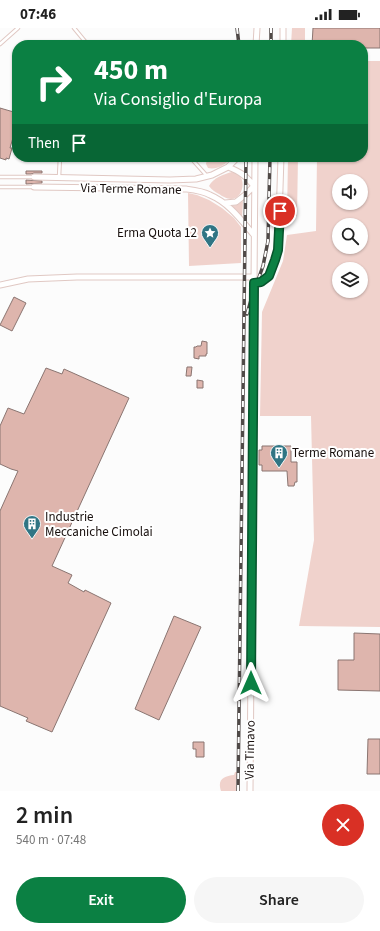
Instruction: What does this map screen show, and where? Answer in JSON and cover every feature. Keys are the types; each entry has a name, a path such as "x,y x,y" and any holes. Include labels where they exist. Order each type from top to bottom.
{"street":[{"path":"256,40 257,28"},
{"path":"283,28 283,40"},
{"name":"Via Terme Romane","path":"34,177 170,180 196,179 212,176 228,167 233,162"},
{"name":"Via Timavo","path":"250,791 255,162"},
{"path":"254,283 261,282 269,276 278,250 281,162"},
{"path":"225,203 236,202 254,186 243,174 228,167"},
{"name":"Via Terme Romane","path":"34,188 186,189 198,191 210,194 225,203 254,235"},
{"path":"0,285 28,279 77,277 254,276"}],"lane":[{"path":"0,44 18,28"},
{"path":"74,28 84,40"},
{"path":"59,177 60,162"},
{"path":"194,162 207,177"},
{"path":"0,177 34,177"},
{"path":"0,187 34,188"}],"shaded area":[{"path":"292,28 305,28 305,40 291,40"},
{"path":"368,61 380,61 380,627 299,626 314,540 311,416 260,416 262,312 283,261 287,235 316,231 317,162 368,162"},
{"path":"206,162 228,162 215,168 208,168"},
{"path":"288,162 298,162 297,216 287,216"},
{"path":"232,172 241,177 243,185 238,196 231,199 212,190 209,186 222,175"},
{"path":"188,193 209,200 222,208 234,218 241,227 241,263 189,266"},
{"path":"243,201 242,217 231,206 237,205"},
{"path":"235,772 237,772 236,791 221,791 220,784 222,779 227,776 234,775"}],"building":[{"path":"313,28 380,28 380,48 368,48 368,40 312,40"},
{"path":"0,108 12,112 12,141 10,148 12,148 9,159 6,158 6,160 0,158"},
{"path":"26,171 42,171 42,173 26,174"},
{"path":"26,180 42,181 42,183 26,184"},
{"path":"14,297 26,303 12,331 0,325"},
{"path":"202,341 207,342 207,354 206,356 199,356 199,359 194,358 194,347 201,346"},
{"path":"187,367 192,367 191,376 186,376"},
{"name":"Industrie Meccaniche Cimolai","path":"46,368 62,374 64,369 129,398 52,566 72,575 68,583 84,592 85,590 111,603 52,732 26,721 28,718 0,706 0,511 18,471 0,464 0,426 8,408 24,414"},
{"path":"197,380 203,381 203,388 197,388"},
{"name":"Terme Romane","path":"262,446 291,446 291,462 297,462 297,482 295,482 294,486 288,486 287,471 262,471 262,465 259,465 259,450 262,450"},
{"path":"174,616 201,627 159,720 135,709"},
{"path":"354,633 380,634 380,691 338,690 338,660 354,660"},
{"path":"368,739 380,739 380,774 367,774"},
{"path":"193,742 204,742 204,757 196,757 196,749 193,749"}],"railway":[{"path":"237,28 238,40"},
{"path":"271,28 271,40"},
{"path":"238,791 246,162"},
{"path":"247,314 263,266 268,241 270,162"}],"place":[{"name":"Erma Quota 12","path":"210,248"},
{"name":"Terme Romane","path":"279,468"},
{"name":"Industrie Meccaniche Cimolai","path":"32,539"}],"route":[{"path":"251,683 254,283 261,282 269,276 275,260 278,250 280,211"}]}
